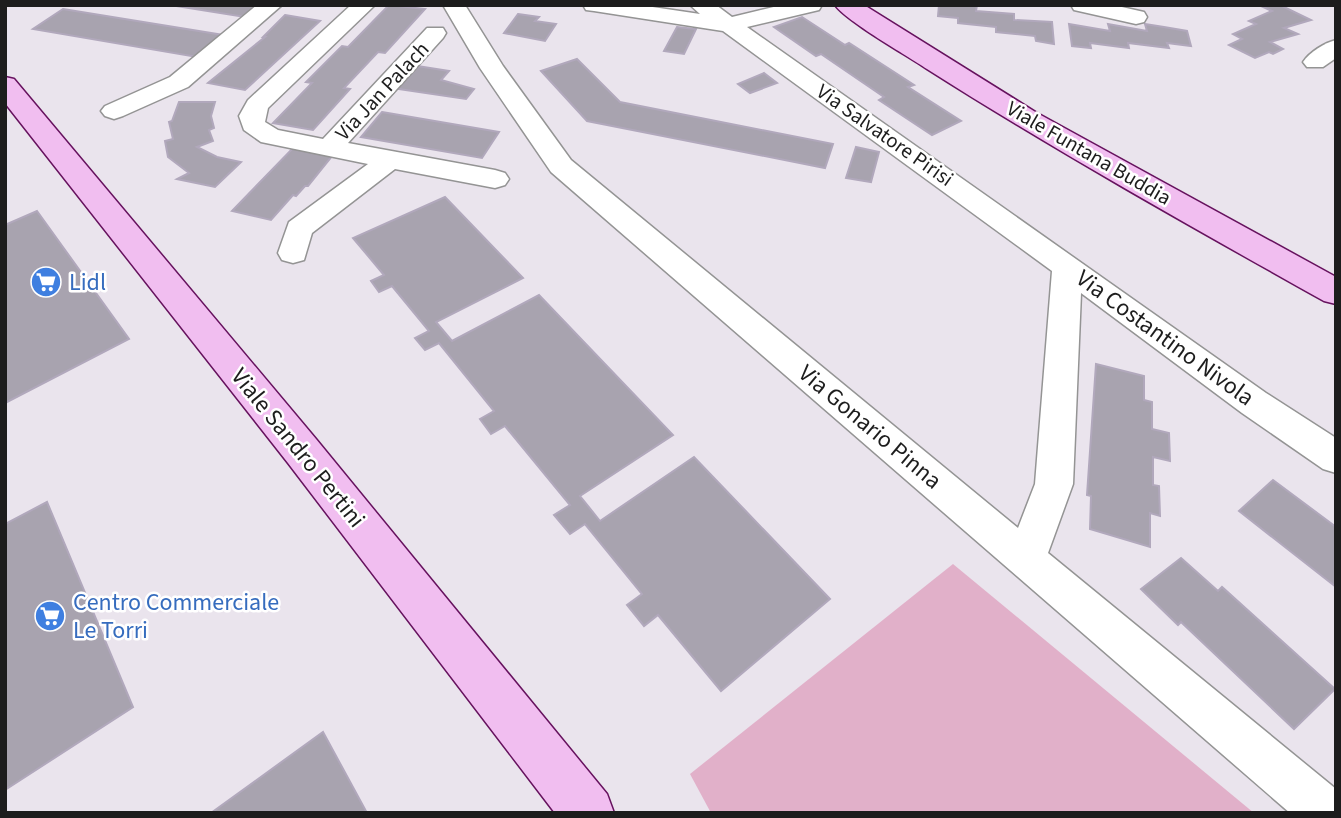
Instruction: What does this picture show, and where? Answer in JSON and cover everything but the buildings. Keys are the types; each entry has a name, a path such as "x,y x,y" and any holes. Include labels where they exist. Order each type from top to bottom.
{"street":[{"path":"114,111 179,82 271,5"},
{"path":"364,5 257,105 252,116 253,125 270,136 495,179"},
{"path":"594,5 726,25 811,5"},
{"name":"Via Salvatore Pirisi","path":"701,5 1067,267"},
{"name":"Viale Funtana Buddia","path":"847,5 914,50 1144,187 1336,292"},
{"path":"1082,5 1136,17"},
{"name":"Via Jan Palach","path":"329,148 444,19"},
{"name":"Via Gonario Pinna","path":"444,19 492,68 561,166 1326,813"},
{"path":"1315,62 1336,47"},
{"name":"Viale Sandro Pertini","path":"5,85 310,461 588,813"},
{"path":"293,253 299,229 390,160"},
{"name":"Via Costantino Nivola","path":"1026,559 1054,484 1067,267"},
{"name":"Via Costantino Nivola","path":"1067,267 1254,403 1336,458"}],"shaded area":[{"path":"953,564 1254,813 711,813 690,774"}],"place":[{"name":"Lidl","path":"46,282"},
{"name":"Centro Commerciale Le Torri","path":"50,616"}]}
